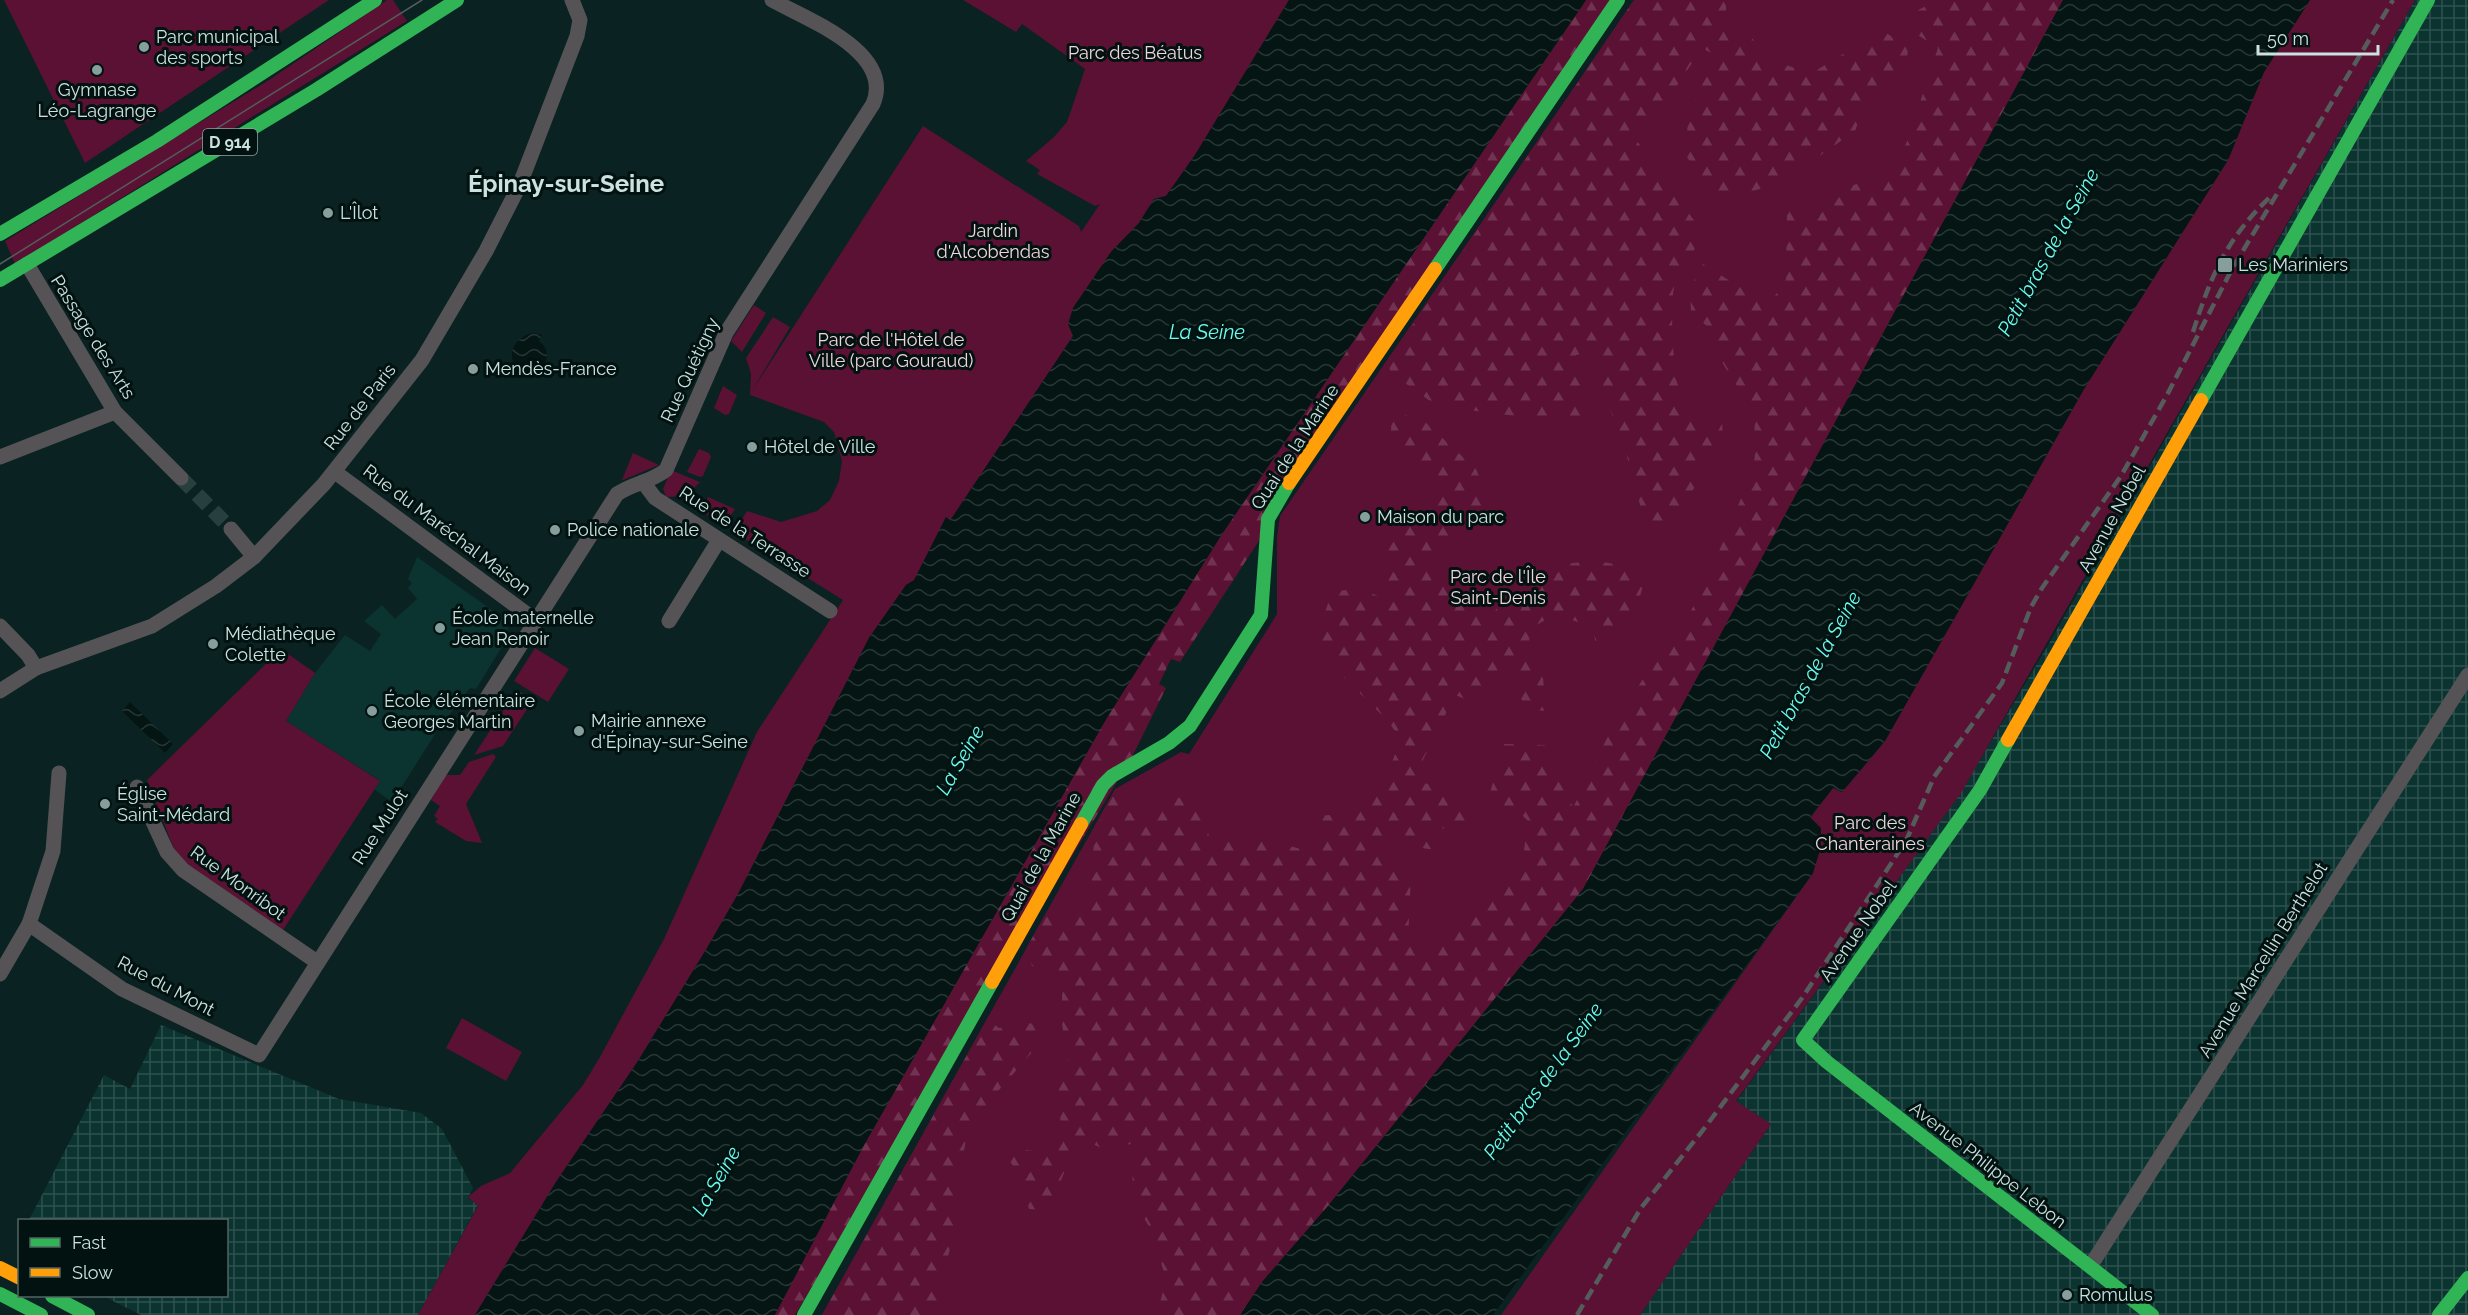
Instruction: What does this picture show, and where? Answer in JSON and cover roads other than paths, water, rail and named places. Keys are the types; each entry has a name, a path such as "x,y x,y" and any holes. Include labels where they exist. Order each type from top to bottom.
{"street":[{"name":"D 914","path":"0,234 157,141 375,0"},
{"name":"D 914","path":"0,280 316,90 457,0"},
{"name":"Rue de Paris","path":"0,691 36,668 152,626 216,586 254,556 335,472 422,360 486,251 519,184 577,36 580,20 572,0"},
{"name":"Rue Quétigny","path":"535,620 553,598 618,494 653,479 666,470 726,333 873,104 877,82 869,63 849,43 772,0"},
{"name":"Quai de la Marine","path":"804,1315 1103,785 1116,774 1180,737 1190,726 1261,615 1265,595 1265,527 1273,507 1618,0"},
{"name":"Avenue Nobel","path":"1803,1040 1980,790 2428,0"},
{"name":"Passage des Arts","path":"27,264 115,412 181,478"},
{"path":"0,457 115,412"},
{"name":"Rue du Maréchal Maison","path":"335,472 535,620"},
{"name":"Rue de la Terrasse","path":"643,482 655,498 830,611"},
{"path":"231,529 254,556"},
{"path":"669,621 719,540"},
{"name":"Rue Mulot","path":"259,1055 535,620"},
{"path":"0,626 28,655 36,668"},
{"name":"Avenue Marcellin Berthelot","path":"2091,1265 2468,675"},
{"path":"0,974 29,924 53,851 58,773"},
{"name":"Rue Monribot","path":"137,787 167,852 183,870 317,962"},
{"name":"Rue du Mont","path":"29,924 122,989 259,1055"},
{"name":"Avenue Philippe Lebon","path":"1803,1040 1837,1070 2063,1246 2091,1265 2152,1315"},
{"path":"0,1268 18,1277"},
{"path":"2439,1315 2468,1278"},
{"path":"0,1294 41,1315"},
{"path":"54,1297 88,1315"}],"water":[{"name":"La Seine","path":"1289,0 1586,0 1222,534 1105,721 863,1147 775,1315 475,1315 556,1182 638,1061 707,948 738,894 869,638 906,585 914,580 946,517 951,519 1073,336 1068,324 1073,308 1111,252 1139,223 1154,199 1166,196 1195,155"},
{"name":"Petit bras de la Seine","path":"2063,0 2310,0 2264,72 2228,160 2084,389 1885,741 1842,792 1833,788 1810,817 1821,828 1820,850 1813,873 1493,1315 1240,1315 1262,1282 1328,1206 1583,889"},
{"path":"534,333 542,335 539,341 546,351 546,362 538,369 526,370 523,375 513,363 513,350 520,339"},
{"path":"130,702 173,744 165,753 122,711"}],"tunnel":[{"path":"181,478 231,529"}],"tram line":[{"path":"0,264 422,0"}],"railway":[{"path":"1577,1315 1641,1208 1802,998 1906,841 1934,777 2002,683 2031,607 2042,588 2121,476 2167,395 2232,269 2393,0"},
{"path":"2193,332 2222,258 2243,227 2271,196"}],"place":[{"name":"Parc municipal des sports","path":"144,47"},
{"name":"Gymnase Léo-Lagrange","path":"97,70"},
{"name":"L'Îlot","path":"328,213"},
{"name":"Les Mariniers","path":"2225,265"},
{"name":"Mendès-France","path":"473,369"},
{"name":"Hôtel de Ville","path":"752,447"},
{"name":"Maison du parc","path":"1365,517"},
{"name":"Police nationale","path":"555,530"},
{"name":"École maternelle Jean Renoir","path":"440,628"},
{"name":"Médiathèque Colette","path":"213,644"},
{"name":"École élémentaire Georges Martin","path":"372,711"},
{"name":"Mairie annexe d'Épinay-sur-Seine","path":"579,731"},
{"name":"Église Saint-Médard","path":"105,804"},
{"name":"Romulus","path":"2067,1295"}],"district":[{"name":"Épinay-sur-Seine","path":"566,184"}],"park label":[{"name":"Parc des Béatus","path":"1135,53"},
{"name":"Jardin d'Alcobendas","path":"993,241"},
{"name":"Parc de l'Hôtel de Ville (parc Gouraud)","path":"891,350"},
{"name":"Parc de l'Île Saint-Denis","path":"1498,587"},
{"name":"Parc des Chanteraines","path":"1870,833"}]}
